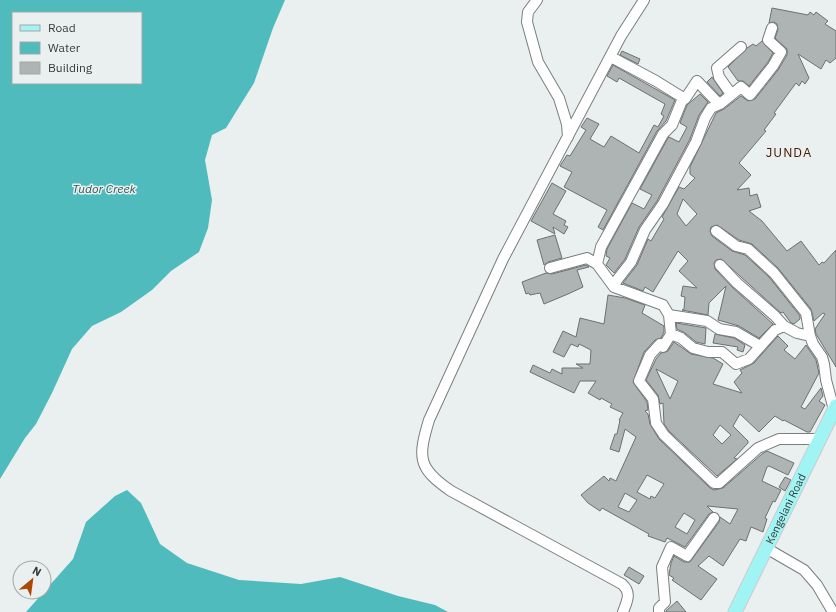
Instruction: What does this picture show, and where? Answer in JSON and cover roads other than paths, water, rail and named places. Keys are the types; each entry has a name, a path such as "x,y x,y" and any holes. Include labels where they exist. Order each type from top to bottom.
{"main road":[{"name":"Kengelani Road","path":"735,612 819,439 834,413"}],"street":[{"path":"537,0 528,12 527,22 538,62 559,98 567,124 568,139"},
{"path":"624,612 629,596 622,584 451,491 429,474 422,456 425,436 430,420 459,353 503,259 568,139 621,36 644,0"},
{"path":"614,287 617,280 631,262 645,230 663,204 696,142 705,118 711,108 740,87 750,95 773,66 781,52 768,40 772,28"},
{"path":"731,94 719,77 717,68 741,47"},
{"path":"611,57 656,81 683,98"},
{"path":"597,264 601,247 663,134 672,125 683,98 685,99 697,81 718,104"},
{"path":"716,231 736,246 748,250 774,273 806,314 810,336 824,364 826,380 834,413"},
{"path":"550,268 587,258 597,264 614,287 663,305 669,315 671,334 663,346 660,344 650,355 639,381 653,399 656,423 664,435 714,483 719,484 758,448 779,439 819,439"},
{"path":"720,265 737,283 775,316 784,326 797,333 810,336"},
{"path":"669,315 707,321 719,329 736,332 760,346"},
{"path":"671,334 680,338 693,348 708,352 722,352 736,364 749,359 775,330 784,326"},
{"path":"659,612 659,608 665,602 662,567 672,547 687,556 714,518"},
{"path":"766,548 804,570 817,585 833,612"}],"water":[{"name":"Tudor Creek","path":"0,0 285,0 273,28 254,83 226,128 212,135 205,160 212,200 208,228 199,252 171,271 152,290 121,312 92,326 72,349 36,424 25,438 0,479"},
{"path":"127,490 141,503 160,544 187,563 239,580 301,584 340,577 398,596 435,605 448,612 26,612 37,600 52,600 52,583 73,559 86,522 115,496"}],"district":[{"name":"JUNDA","path":"789,152"}]}
